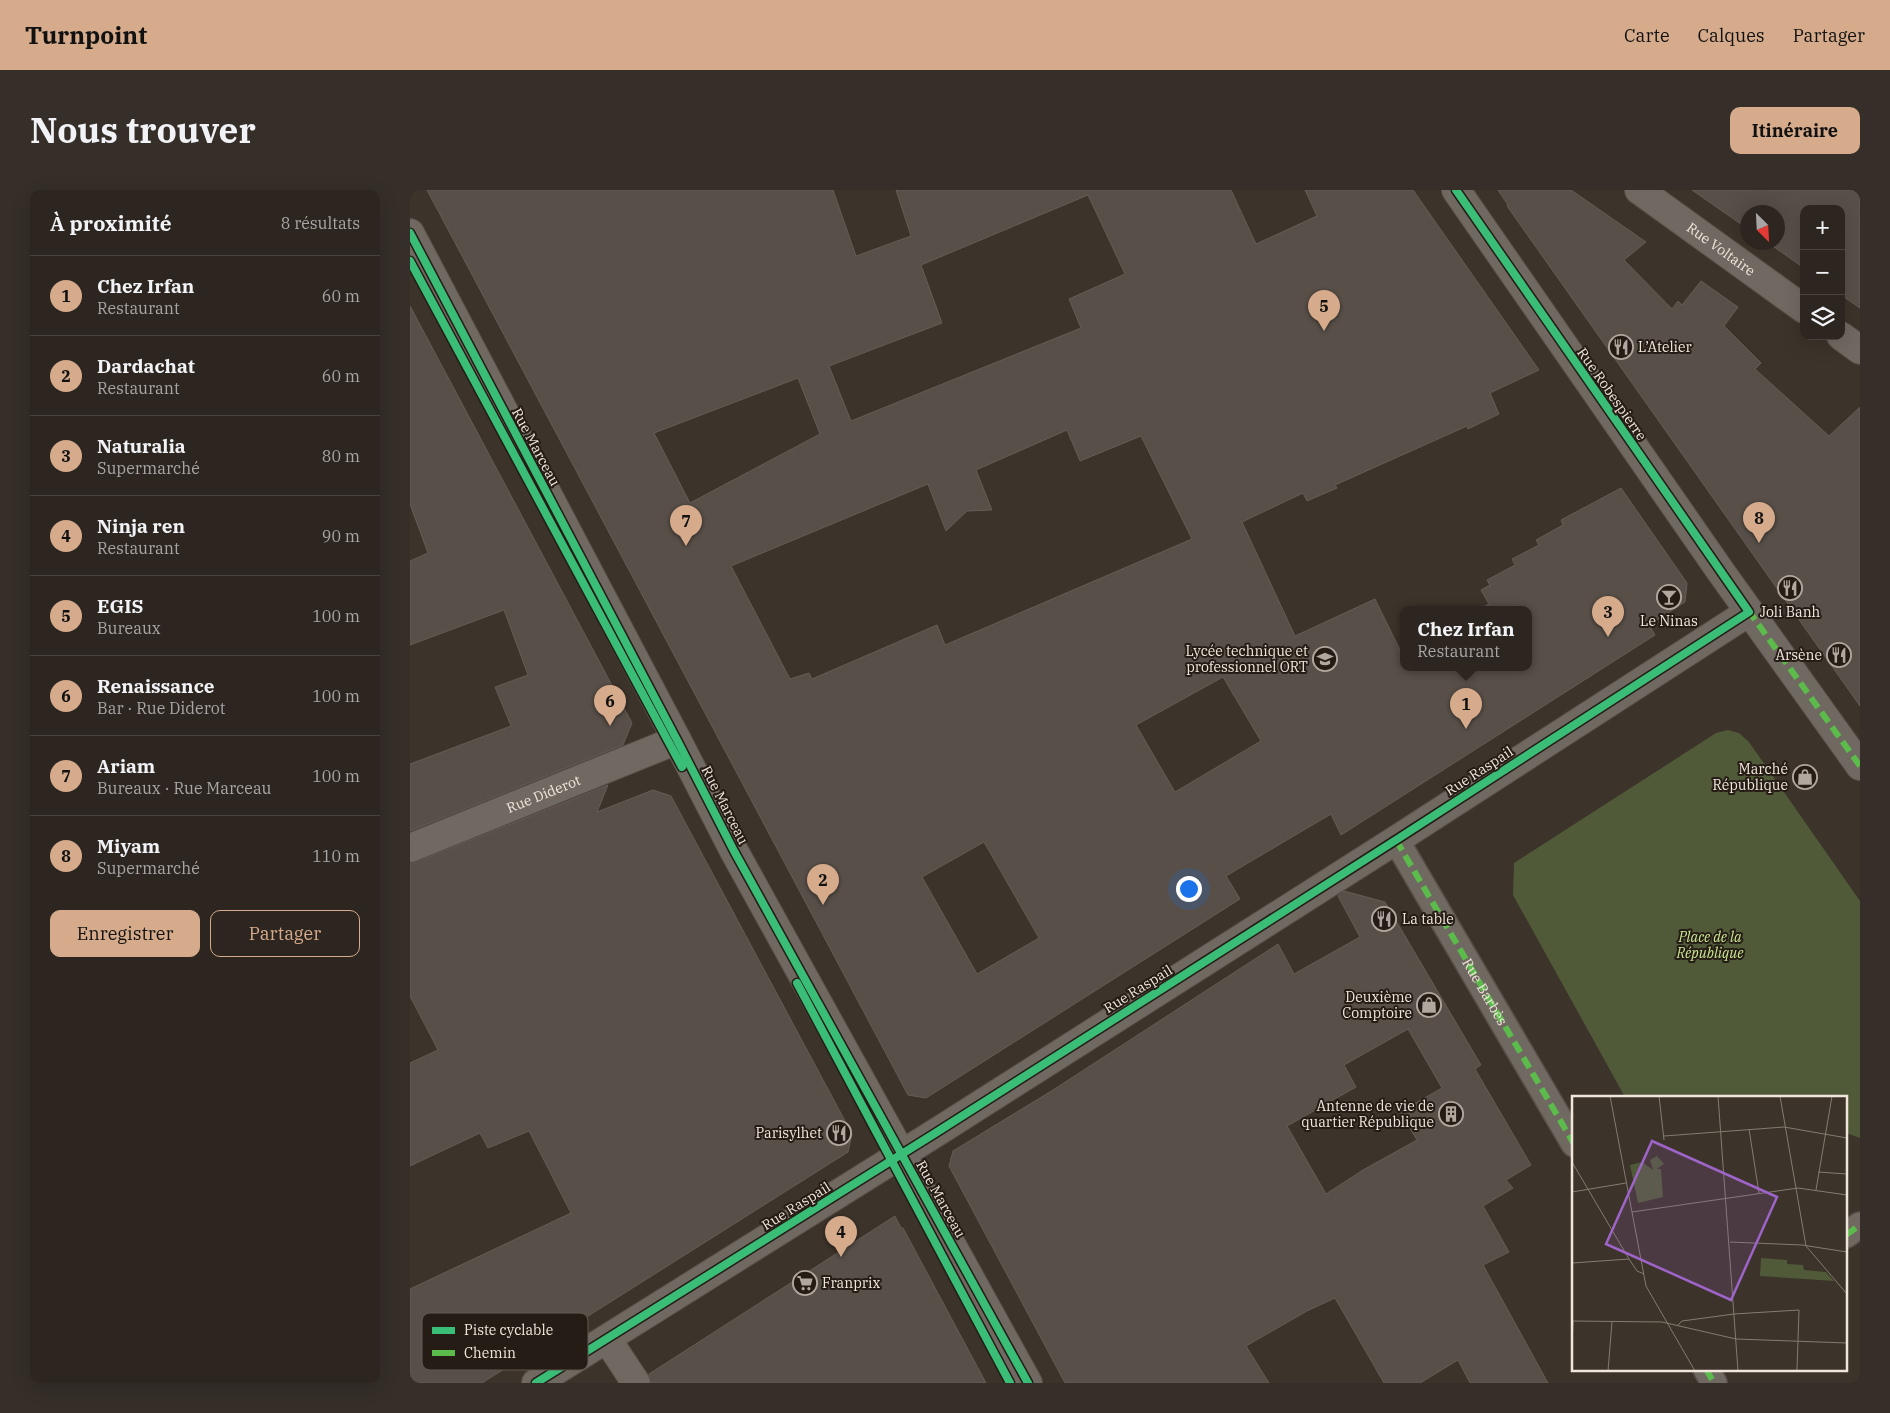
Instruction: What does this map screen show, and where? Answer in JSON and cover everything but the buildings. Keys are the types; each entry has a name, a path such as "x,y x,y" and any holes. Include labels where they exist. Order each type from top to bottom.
{"street":[{"name":"Rue Robespierre","path":"1456,190 1749,612 1860,766"},
{"name":"Rue Voltaire","path":"1639,190 1800,306"},
{"name":"Rue Marceau","path":"410,233 734,851 1028,1383"},
{"path":"1845,339 1860,350"},
{"name":"Rue Raspail","path":"588,1350 902,1154 1396,840 1749,612"},
{"name":"Rue Diderot","path":"410,848 677,740"},
{"name":"Rue Barbès","path":"1396,840 1572,1141"},
{"path":"1848,1234 1860,1225"},
{"path":"607,1338 636,1383"},
{"name":"Rue Raspail","path":"536,1383 557,1370"},
{"path":"1707,1370 1714,1383"}],"green space":[{"name":"Place de la République","path":"1728,730 1739,733 1749,742 1860,901 1860,1138 1848,1134 1848,1096 1624,1096 1513,895 1514,863 1716,733"}],"marked path":[{"path":"1748,610 1860,766"},
{"path":"1396,840 1572,1141"},
{"path":"1848,1234 1860,1225"},
{"path":"1707,1370 1714,1383"}],"cycle path":[{"path":"588,1350 937,1132 1396,840 1749,612 1456,190"},
{"path":"410,233 734,851 1028,1383"},
{"path":"410,261 682,767"},
{"path":"797,983 1010,1383"},
{"path":"536,1383 557,1370"}],"place":[{"name":"EGIS","path":"1324,331"},
{"name":"L’Atelier","path":"1621,347"},
{"name":"Miyam","path":"1759,543"},
{"name":"Ariam","path":"686,546"},
{"name":"Joli Banh","path":"1790,588"},
{"name":"Le Ninas","path":"1669,597"},
{"name":"Naturalia","path":"1608,637"},
{"name":"Arsène","path":"1839,655"},
{"name":"Lycée technique et professionnel ORT","path":"1325,659"},
{"name":"Renaissance","path":"610,726"},
{"name":"Chez Irfan","path":"1466,729"},
{"name":"Marché République","path":"1805,777"},
{"name":"Dardachat","path":"823,905"},
{"name":"La table","path":"1384,919"},
{"name":"Deuxième Comptoire","path":"1429,1005"},
{"name":"Antenne de vie de quartier République","path":"1451,1114"},
{"name":"Parisylhet","path":"839,1133"},
{"name":"Ninja ren","path":"841,1257"},
{"name":"Franprix","path":"805,1283"}]}
